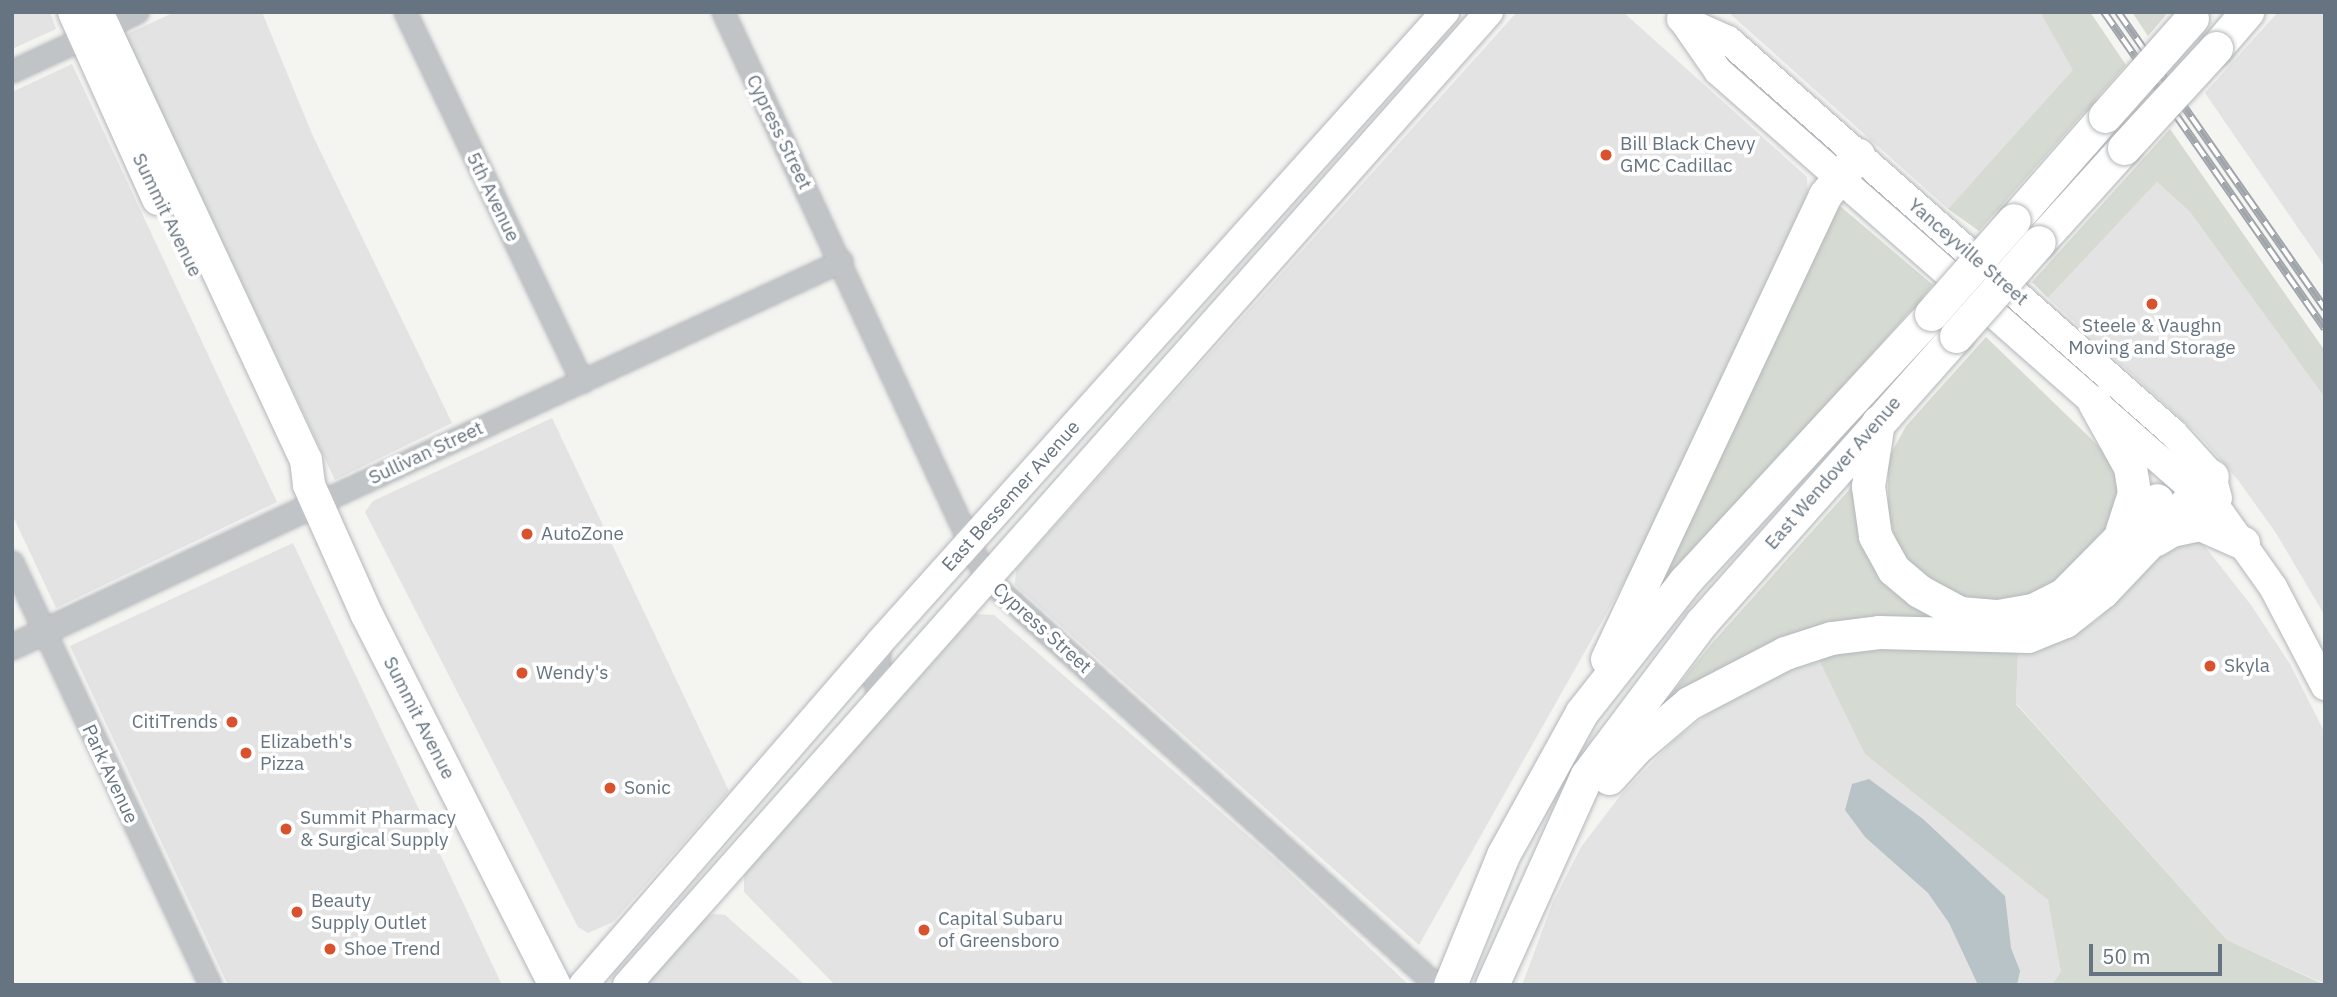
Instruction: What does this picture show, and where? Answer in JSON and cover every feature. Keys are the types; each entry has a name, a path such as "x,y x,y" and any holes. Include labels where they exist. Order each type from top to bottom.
{"highway":[{"name":"East Wendover Avenue","path":"1492,985 1551,846 1587,775 1702,622 1879,419 2247,12"},
{"name":"East Wendover Avenue","path":"1450,985 1503,855 1582,712 1685,581 1931,314 2194,15"},
{"path":"1582,712 1825,195 1850,166"},
{"path":"1551,846 1636,748 1689,703 1731,678 1831,638 1934,630 2028,636 2065,621 2103,591 2131,544 2134,493 2119,442 2094,402"},
{"path":"1879,419 1868,486 1875,536 1894,569 1919,591 1960,613 1998,616 2033,610 2064,594 2131,544 2195,477"},
{"path":"2131,544 2171,530 2200,524 2243,543"}],"main road":[{"name":"East Bessemer Avenue","path":"583,985 879,643 1445,12"},
{"name":"East Bessemer Avenue","path":"627,985 1489,12"},
{"name":"Yanceyville Street","path":"1678,16 1728,40 1850,166 2094,402 2195,477"},
{"name":"Summit Avenue","path":"90,23 271,432 292,472 313,495 367,615 555,985"},
{"name":"Yanceyville Street","path":"1850,166 2195,477 2273,587 2325,686"}],"street":[{"path":"12,71 90,23 137,12"},
{"name":"5th Avenue","path":"405,12 582,382"},
{"name":"Cypress Street","path":"723,12 971,540 986,578 1436,985"},
{"name":"Sullivan Street","path":"12,647 313,495 582,382 841,261"},
{"name":"Park Avenue","path":"12,562 210,985"},
{"path":"879,643 876,679 881,699"}],"shaded area":[{"path":"12,12 50,12 56,29 12,49"},
{"path":"175,12 262,12 312,134 452,423 335,480 125,35"},
{"path":"1517,12 1623,12 1807,177 1808,204 1683,478 1419,945 1015,585 1016,569"},
{"path":"1728,12 2040,12 2074,70 1948,209"},
{"path":"2040,12 2090,12 2126,65 1979,231 1948,209 2073,70"},
{"path":"2132,12 2164,12 2166,15 2148,36"},
{"path":"2278,12 2325,13 2325,267 2205,93"},
{"path":"72,64 277,502 56,608 12,514 12,92"},
{"path":"2170,129 2325,351 2325,398 2190,212 2157,182 2048,298 2032,282"},
{"path":"2157,182 2190,212 2325,398 2325,616 2276,533 2238,480 2197,433 2048,298"},
{"path":"1840,206 1933,285 1636,622 1830,219"},
{"path":"1986,337 2117,464 2117,524 2037,600 1972,603 1916,570 1897,544 1888,515 1888,459 1906,426"},
{"path":"552,418 729,791 613,922 588,933 578,927 365,512 373,501"},
{"path":"1865,472 1868,530 1948,617 1909,620 1650,720 1714,641"},
{"path":"2199,539 2251,605 2290,664 2325,733 2325,984 2227,940 2016,703 2018,651 2060,642 2096,621 2164,547"},
{"path":"293,543 502,985 228,985 70,646"},
{"path":"976,614 994,615 1276,860 1409,985 835,985 744,892 744,874"},
{"path":"1947,642 1990,652 2018,651 2016,704 2227,940 2325,985 2052,985 2061,972 2048,900 1865,754 1818,658 1857,647"},
{"path":"1818,658 1866,754 2048,900 2062,972 2052,985 1522,985 1553,902 1581,847 1620,796 1674,740 1721,704 1764,680"},
{"path":"1869,779 1923,819 2005,896 2011,948 2020,971 2017,985 1978,985 1949,923 1928,893 1865,837 1845,810 1852,784"},
{"path":"713,914 725,915 805,985 644,985 703,920"}],"railway":[{"path":"2104,12 2325,329"},
{"path":"2118,12 2325,309"}],"place":[{"name":"Bill Black Chevy GMC Cadillac","path":"1606,155"},
{"name":"Steele & Vaughn Moving and Storage","path":"2152,304"},
{"name":"AutoZone","path":"527,534"},
{"name":"Skyla","path":"2210,666"},
{"name":"Wendy's","path":"522,673"},
{"name":"CitiTrends","path":"232,722"},
{"name":"Elizabeth's Pizza","path":"246,753"},
{"name":"Sonic","path":"610,788"},
{"name":"Summit Pharmacy & Surgical Supply","path":"286,829"},
{"name":"Beauty Supply Outlet","path":"297,912"},
{"name":"Capital Subaru of Greensboro","path":"924,930"},
{"name":"Shoe Trend","path":"330,949"}]}
